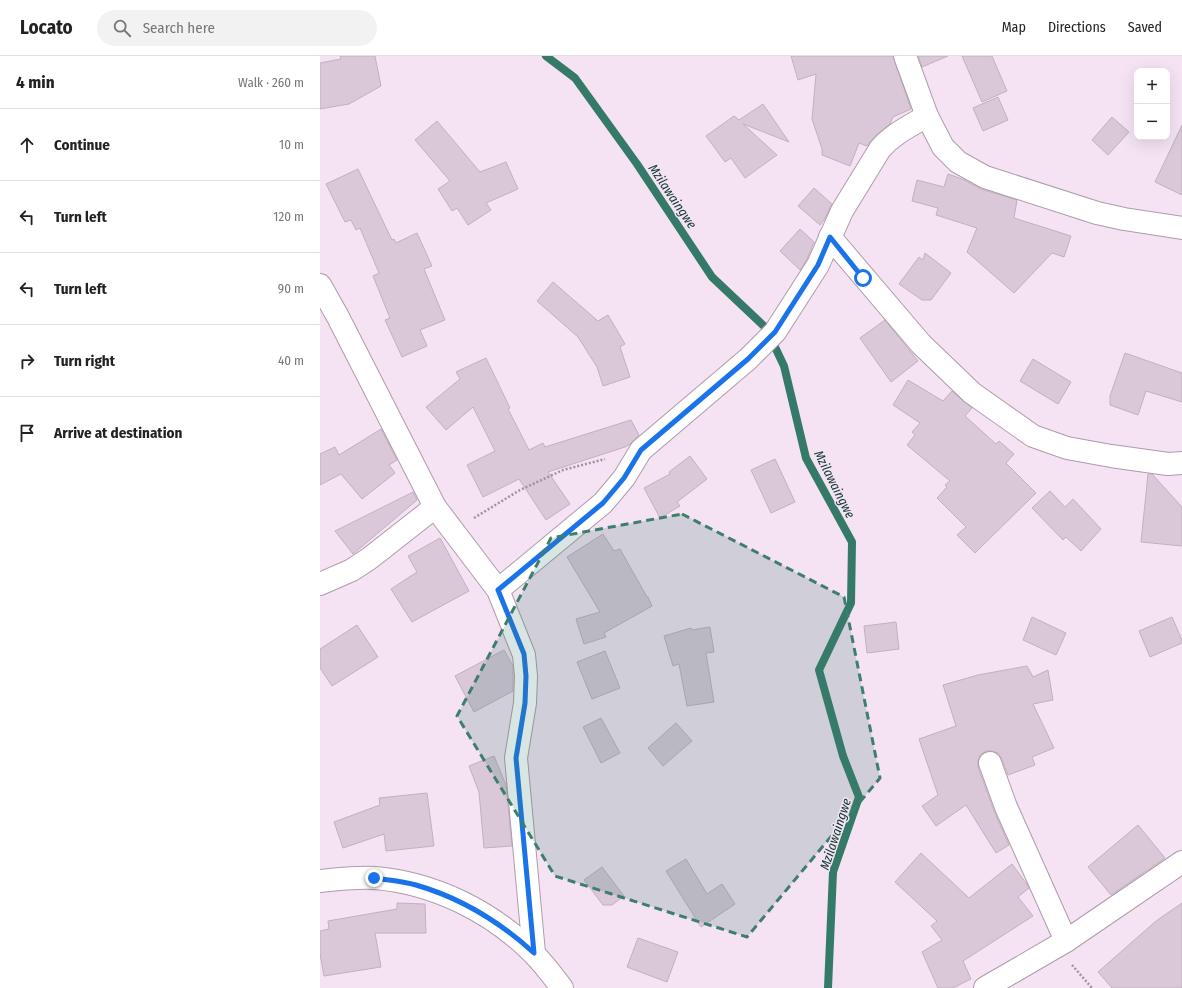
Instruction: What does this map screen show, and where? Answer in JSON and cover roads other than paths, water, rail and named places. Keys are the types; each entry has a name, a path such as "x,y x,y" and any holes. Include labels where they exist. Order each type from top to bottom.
{"street":[{"path":"904,56 927,116 943,147 958,162 985,177 1097,213 1124,219 1182,228"},
{"path":"498,590 603,503 624,478 641,450 748,359 770,336 818,265 842,211 880,149 887,140 927,116"},
{"path":"830,237 863,278 921,344 972,393 1034,436 1067,448 1168,464 1182,463"},
{"path":"320,285 436,507 498,590 524,654 526,676 525,703 516,758 534,953"},
{"path":"320,584 352,570 436,507"},
{"path":"990,763 1006,807 1066,941"},
{"path":"995,985 1066,941 1182,862"},
{"path":"320,881 374,878 415,884 449,896 493,920 515,936 546,966 562,988"}],"waterway":[{"name":"Mzilawaingwe","path":"546,56 575,78 637,164 712,277 766,328 784,366 806,458 852,542 851,603 819,670 843,756 859,797 833,872 828,988"}]}
